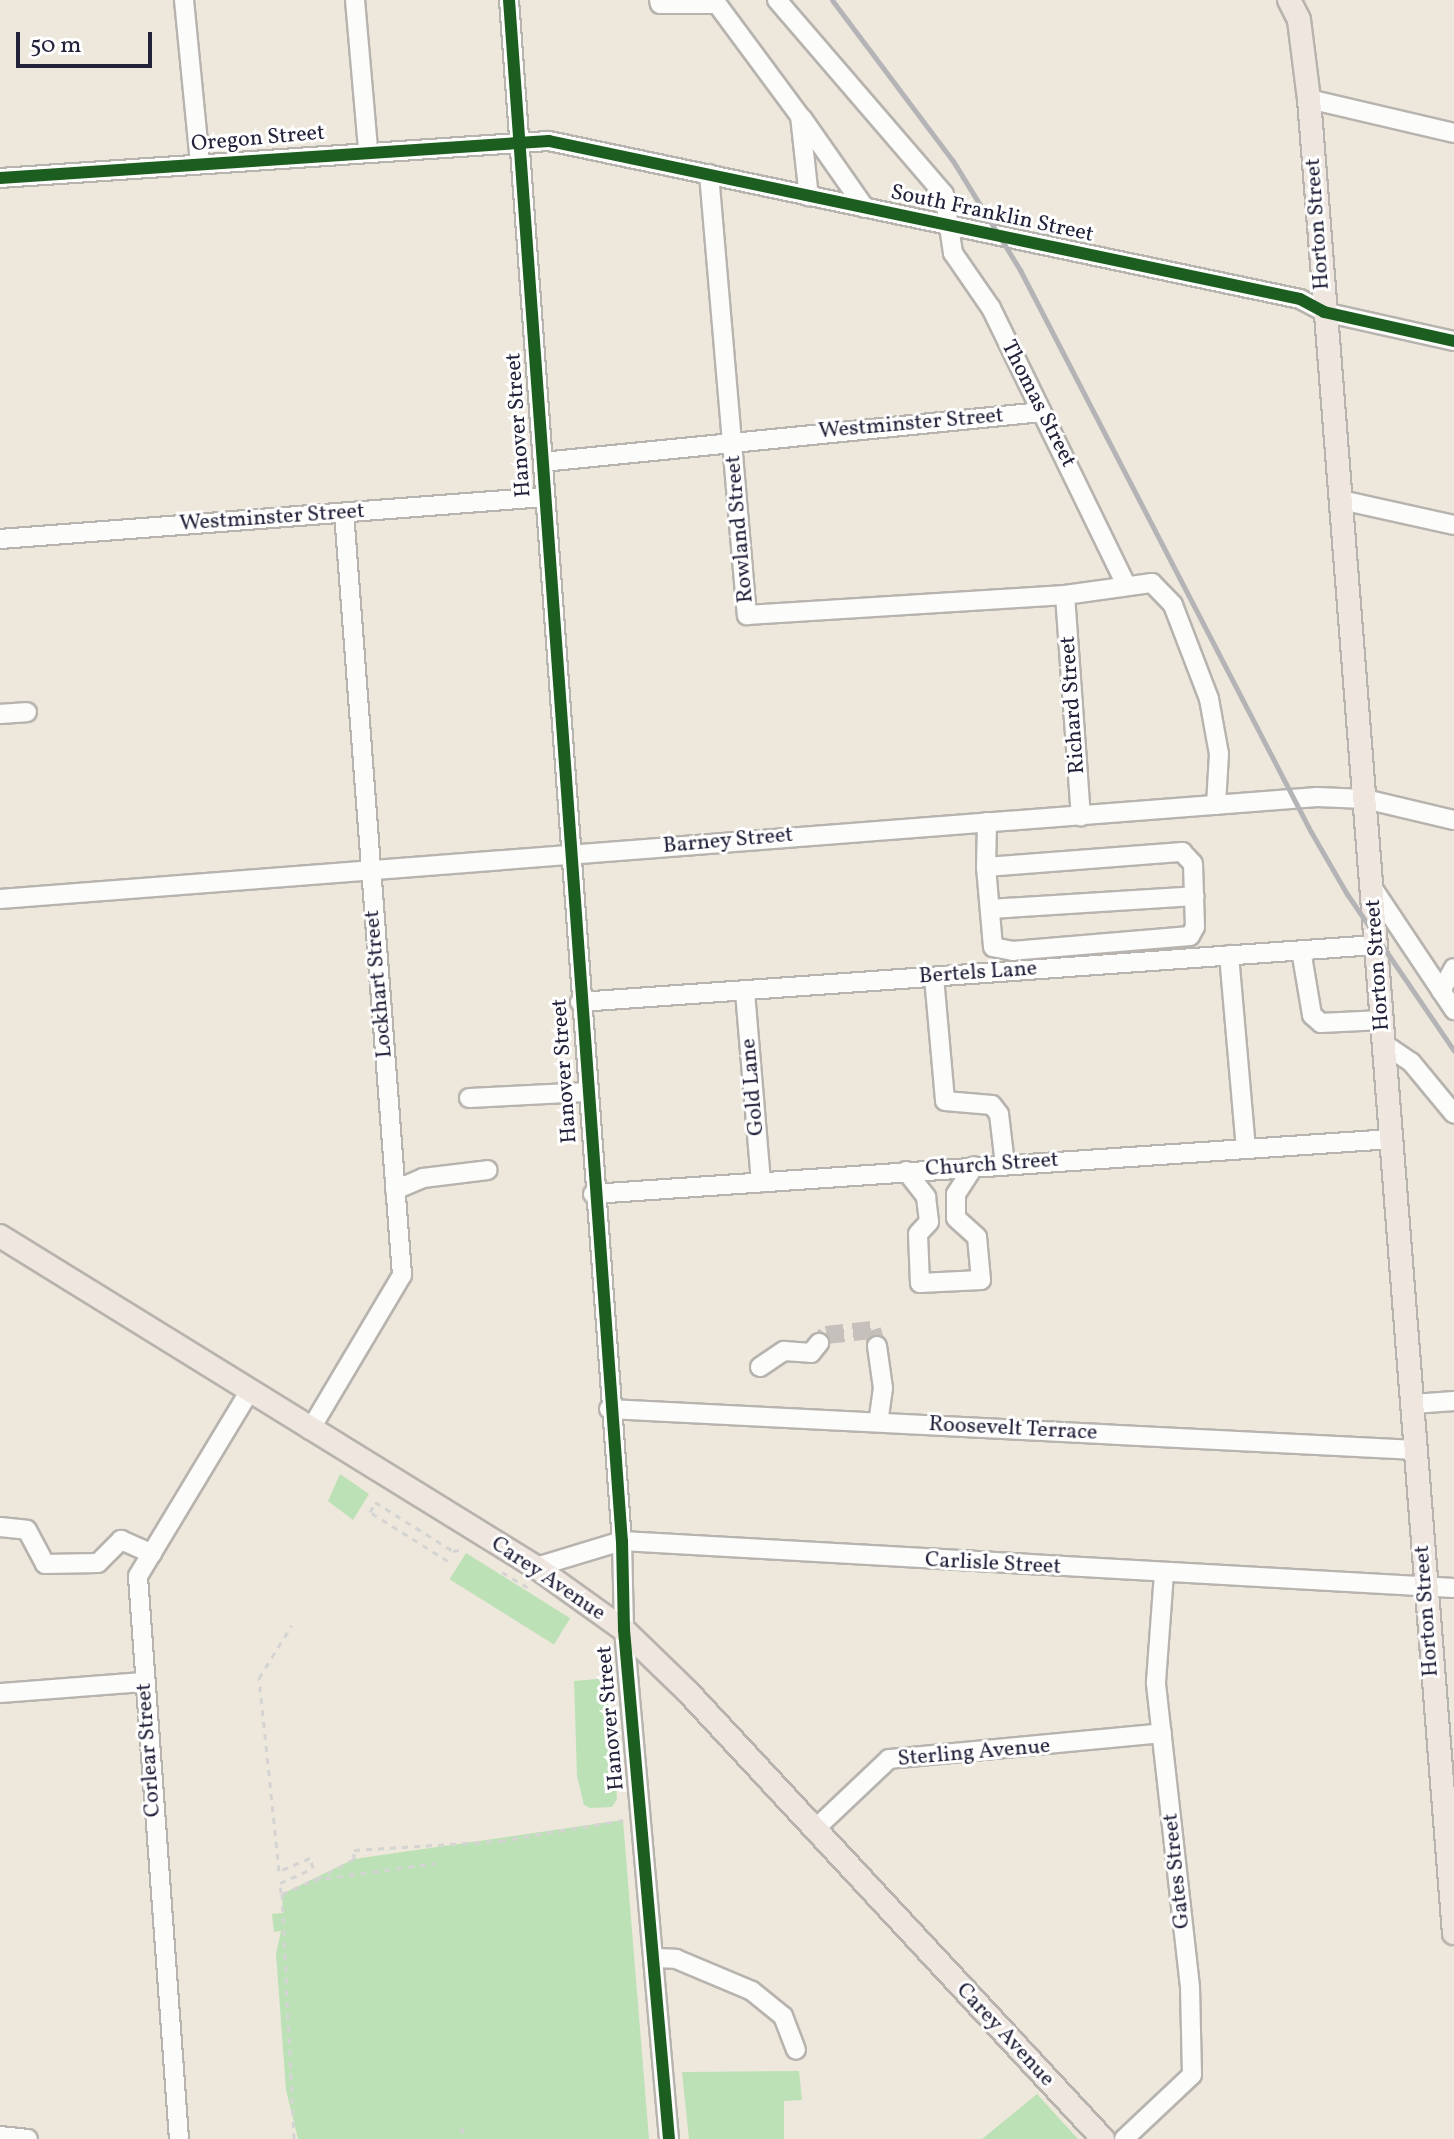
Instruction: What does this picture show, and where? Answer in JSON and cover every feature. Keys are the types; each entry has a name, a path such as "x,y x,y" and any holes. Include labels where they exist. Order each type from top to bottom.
{"main road":[{"name":"Horton Street","path":"1297,7 1309,99 1454,1933"},
{"name":"Carey Avenue","path":"0,1236 536,1567 624,1630 1103,2139"}],"street":[{"path":"184,0 200,163"},
{"path":"355,0 368,150"},
{"name":"Hanover Street","path":"509,0 593,1194 622,1541 624,1630 669,2139"},
{"path":"659,0 660,4 717,4 865,208"},
{"name":"Thomas Street","path":"777,0 944,194 952,228 953,253 991,308 1125,583"},
{"path":"1309,99 1454,133"},
{"path":"800,116 809,197"},
{"name":"South Franklin Street","path":"519,142 549,141 1300,299 1324,312 1454,341"},
{"name":"Oregon Street","path":"0,178 368,150 519,142"},
{"name":"Rowland Street","path":"709,174 747,615 1065,595"},
{"name":"Westminster Street","path":"543,462 733,439 1041,412"},
{"name":"Westminster Street","path":"0,539 544,497"},
{"path":"1341,500 1454,525"},
{"name":"Lockhart Street","path":"310,1430 402,1275 344,513"},
{"path":"1065,595 1125,583 1152,583 1166,593 1183,628 1209,699 1219,754 1216,805"},
{"name":"Richard Street","path":"1065,595 1081,816"},
{"path":"0,714 27,712"},
{"name":"Barney Street","path":"0,899 1216,805 1365,799 1454,820"},
{"path":"980,823 980,861 986,867 993,947 1013,951 1190,936 1195,896 1193,864 1182,852 986,867"},
{"path":"1372,887 1454,1010"},
{"path":"990,909 1195,896"},
{"name":"Bertels Lane","path":"580,1002 1376,945"},
{"path":"1301,950 1312,1015 1321,1023 1382,1020"},
{"path":"1229,955 1246,1148"},
{"path":"1441,991 1454,968"},
{"path":"934,977 945,1101 992,1105 999,1114 1005,1164"},
{"name":"Gold Lane","path":"745,992 761,1182"},
{"path":"1384,1044 1411,1062 1454,1114"},
{"path":"469,1098 586,1092"},
{"name":"Church Street","path":"593,1194 1392,1139"},
{"path":"906,1171 926,1197 929,1222 918,1234 920,1283 981,1280 977,1237 956,1218 956,1194 974,1166"},
{"path":"395,1190 423,1178 488,1170"},
{"path":"760,1367 784,1351 811,1353 819,1343"},
{"path":"877,1346 883,1388 878,1422"},
{"name":"Corlear Street","path":"179,2139 138,1576 249,1392"},
{"path":"1413,1404 1454,1401"},
{"name":"Roosevelt Terrace","path":"609,1409 1416,1450"},
{"path":"0,1527 27,1530 45,1564 98,1563 121,1540 152,1554"},
{"name":"Carlisle Street","path":"536,1567 622,1541 1454,1588"},
{"name":"Gates Street","path":"1124,2139 1192,2075 1190,1987 1156,1682 1164,1574"},
{"path":"0,1693 144,1682"},
{"name":"Sterling Avenue","path":"814,1830 889,1759 1162,1733"},
{"path":"653,1958 676,1959 752,1991 783,2016 796,2050"},
{"path":"0,2136 28,2139"}],"path":[{"path":"448,1561 370,1512 375,1502 453,1551 463,1547 477,1556"},
{"path":"490,1564 543,1598"},
{"path":"292,1625 259,1678 279,1871 310,1858 313,1868 280,1883 294,2139"},
{"path":"282,1894 354,1859 354,1850 500,1841 623,1820"},
{"path":"313,1880 436,1863"},
{"path":"462,2127 463,2139"}],"green space":[{"path":"340,1474 369,1494 353,1520 328,1501"},
{"path":"466,1553 570,1618 554,1644 450,1579"},
{"path":"608,1678 617,1799 612,1807 590,1808 584,1805 577,1776 574,1681"},
{"path":"623,1820 649,2139 298,2139 286,2090 276,1954 281,1931 274,1932 272,1914 283,1913 282,1894 354,1859"},
{"path":"799,2071 802,2100 784,2101 784,2139 689,2139 682,2072"},
{"path":"1037,2094 1078,2139 982,2139"}],"tunnel":[{"path":"819,1343 826,1335 872,1330 877,1346"}],"railway":[{"path":"832,0 953,161 1020,270 1311,832 1347,894 1454,1051"}],"cycle path":[{"path":"509,0 622,1541 624,1630 669,2139"},
{"path":"0,178 549,141 1300,299 1324,312 1454,341"}]}
